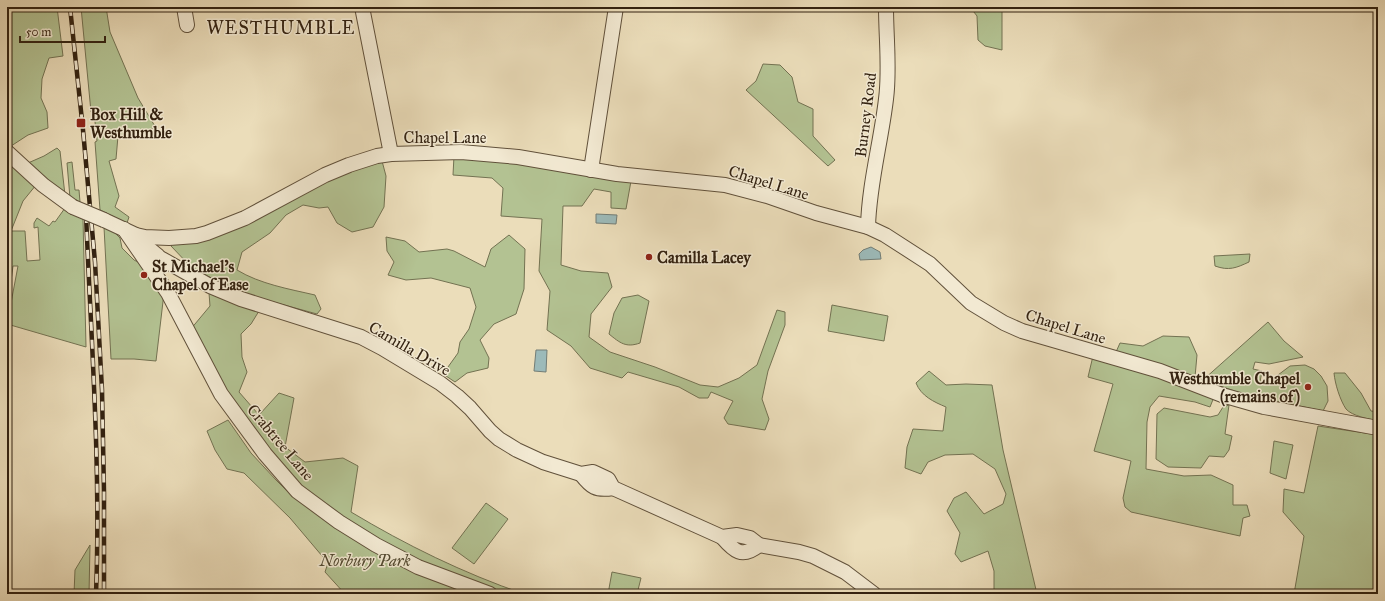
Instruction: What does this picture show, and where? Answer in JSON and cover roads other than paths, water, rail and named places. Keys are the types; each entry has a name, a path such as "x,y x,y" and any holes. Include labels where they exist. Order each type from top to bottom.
{"street":[{"path":"184,7 187,24"},
{"path":"362,7 391,154"},
{"path":"591,170 616,7"},
{"name":"Burney Road","path":"868,227 868,207 887,98 888,62 886,7"},
{"path":"7,152 43,185 73,207 130,232"},
{"name":"Chapel Lane","path":"130,232 154,238 169,238 207,233 245,218 325,175 377,156 391,154 448,152 480,153 518,157 638,177 725,185 767,196 816,214 868,227 886,235 930,264 971,303 1004,323 1022,331 1160,372 1222,395 1264,407 1378,428"},
{"name":"Camilla Drive","path":"130,232 160,258 210,286 241,299 361,338 382,348 440,383 470,408 490,432 517,450 543,462 581,474 593,472 608,479 613,488 722,537 738,536 750,538 760,545 814,556 846,572 874,594"},
{"name":"Crabtree Lane","path":"130,232 168,293 221,394 265,454 297,490 339,522 376,545 418,567 490,594"}],"water":[{"path":"596,214 617,215 616,224 596,223"},
{"path":"871,247 880,252 881,259 860,260 859,254 863,250"},
{"path":"536,350 547,350 546,372 534,371"}],"railway":[{"path":"70,7 95,262 102,390 104,594"},
{"path":"86,214 96,451 96,594"}],"place":[{"name":"Box Hill & Westhumble","path":"81,123"},
{"name":"Camilla Lacey","path":"649,257"},
{"name":"St Michael's Chapel of Ease","path":"144,275"},
{"name":"Westhumble Chapel (remains of)","path":"1308,387"}],"district":[{"name":"WESTHUMBLE","path":"281,28"}],"park label":[{"name":"Norbury Park","path":"365,560"}]}
